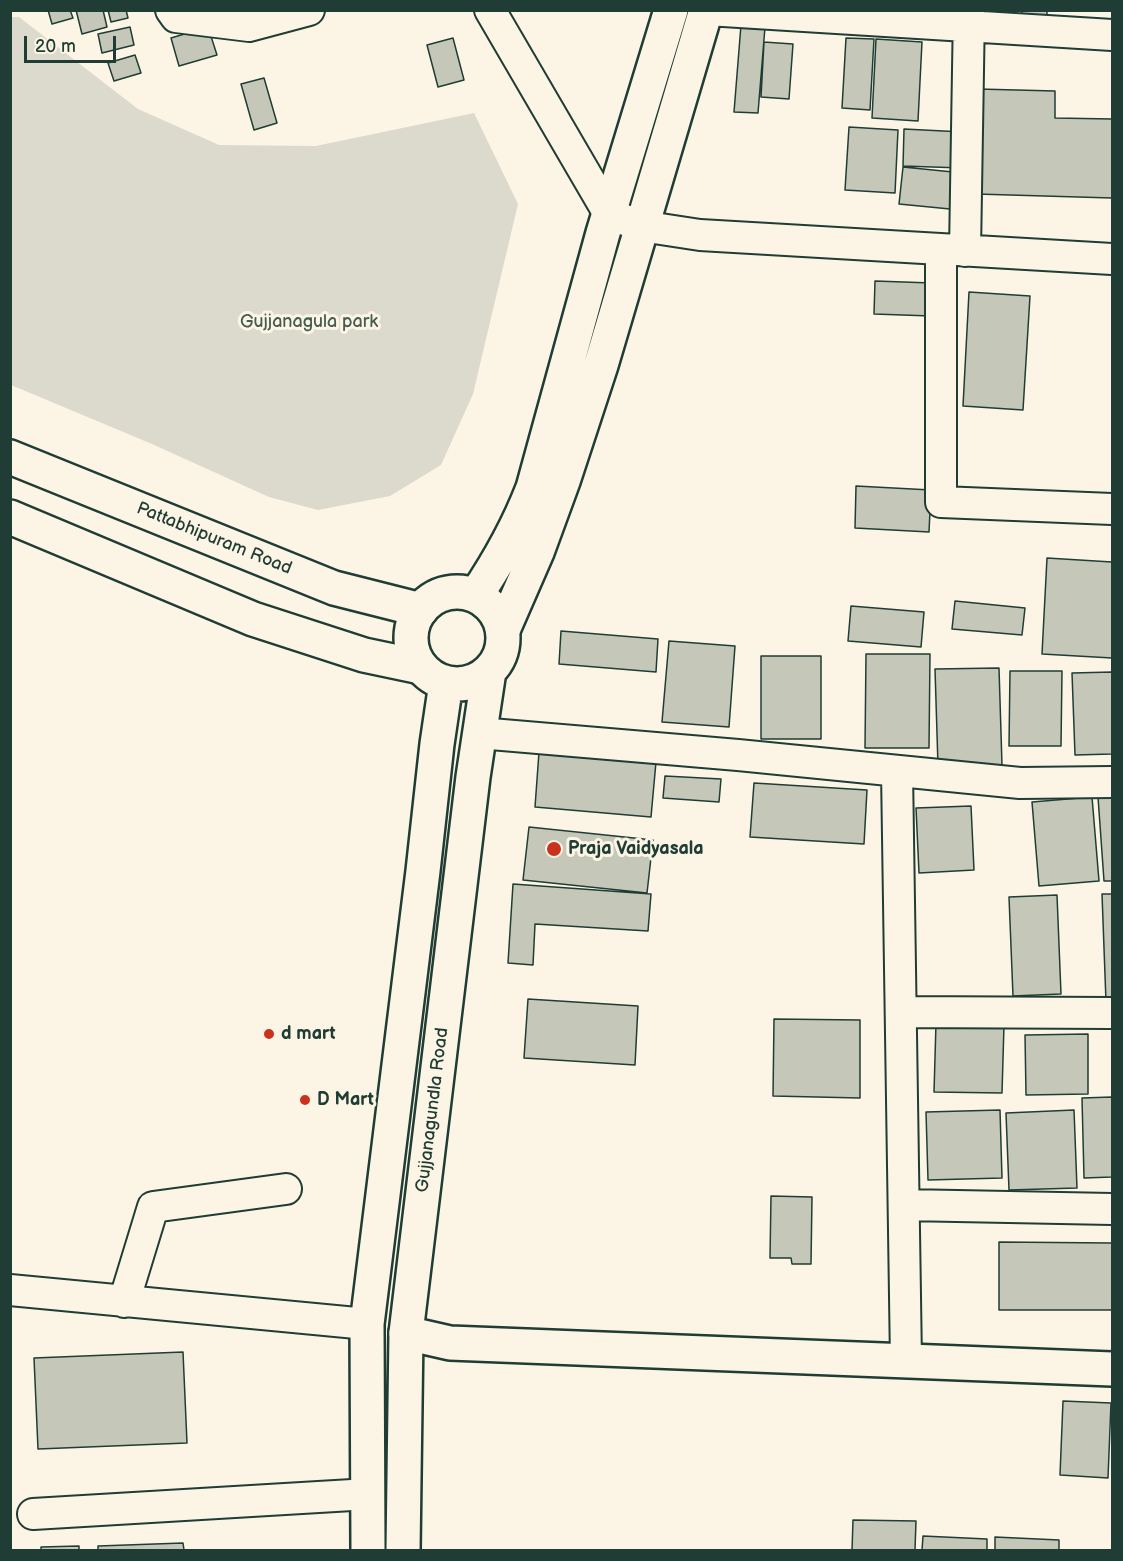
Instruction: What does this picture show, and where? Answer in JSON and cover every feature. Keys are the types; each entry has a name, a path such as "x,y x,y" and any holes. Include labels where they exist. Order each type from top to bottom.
{"main road":[{"path":"476,595 499,561 519,523 533,488 609,214 671,10"},
{"path":"503,630 537,552 601,365 706,10"},
{"name":"Pattabhipuram Road","path":"10,457 334,588 421,610"},
{"path":"10,517 253,619 364,655 434,675 462,684 477,680 498,660 503,645 503,630 498,615 489,604 476,595 460,592 446,593 432,600 421,610 414,623 411,638 414,653 434,675 436,744 367,1324 368,1551"},
{"name":"Gujjanagundla Road","path":"403,1551 406,1333 479,733 489,671"},
{"path":"367,1324 450,1343 1113,1369"}],"street":[{"path":"171,10 176,17 249,26 309,10"},
{"path":"490,10 609,214 641,226 700,235 1113,259"},
{"path":"706,10 969,19 1113,35"},
{"path":"969,19 953,250 941,502 1113,509"},
{"path":"479,733 1020,783 1113,782"},
{"path":"897,771 906,1362"},
{"path":"901,1012 1113,1013"},
{"path":"124,1302 153,1208 286,1190"},
{"path":"904,1205 1113,1209"},
{"path":"10,1290 367,1324"},
{"path":"33,1514 369,1494"}],"green space":[{"name":"Gujjanagula park","path":"10,17 19,17 138,109 219,145 316,146 474,113 518,204 473,394 441,465 390,496 318,510 269,497 152,444 11,385"}],"building":[{"path":"48,10 70,10 73,18 52,24"},
{"path":"76,10 103,10 107,27 82,34"},
{"path":"108,10 126,10 128,18 111,22"},
{"path":"1022,10 1047,10 1047,18 1022,18"},
{"path":"741,25 765,27 758,113 734,112"},
{"path":"130,27 134,45 102,53 98,34"},
{"path":"208,27 217,55 179,66 171,38"},
{"path":"453,38 464,80 438,87 427,45"},
{"path":"846,38 874,39 870,110 842,108"},
{"path":"876,39 922,42 918,121 872,118"},
{"path":"764,42 793,44 789,99 761,97"},
{"path":"135,55 141,73 114,81 108,63"},
{"path":"264,78 277,123 254,130 241,84"},
{"path":"978,89 1055,91 1055,118 1112,119 1112,198 976,194"},
{"path":"849,127 898,130 895,193 845,190"},
{"path":"904,129 963,132 962,168 903,166"},
{"path":"903,167 953,172 950,209 899,204"},
{"path":"875,281 932,283 931,316 874,314"},
{"path":"969,292 1030,296 1023,410 963,406"},
{"path":"856,486 931,490 929,532 855,528"},
{"path":"1047,558 1112,562 1112,658 1042,654"},
{"path":"955,601 1025,608 1022,635 952,629"},
{"path":"851,606 924,612 921,647 848,641"},
{"path":"561,631 658,639 656,672 559,664"},
{"path":"669,641 735,646 729,727 662,722"},
{"path":"866,654 930,654 929,748 865,748"},
{"path":"761,656 821,656 821,739 761,739"},
{"path":"999,668 1002,765 938,766 935,669"},
{"path":"1010,671 1062,671 1061,746 1009,746"},
{"path":"1112,672 1112,754 1075,755 1072,673"},
{"path":"539,752 656,762 651,817 535,807"},
{"path":"665,776 721,779 719,802 663,798"},
{"path":"754,783 867,790 864,844 750,837"},
{"path":"1112,796 1112,881 1104,881 1098,797"},
{"path":"1092,797 1099,881 1039,886 1032,802"},
{"path":"971,806 974,870 919,873 916,808"},
{"path":"529,827 653,840 647,893 523,880"},
{"path":"513,884 651,894 648,931 535,924 533,965 508,963"},
{"path":"1102,894 1112,894 1112,1002 1106,1002"},
{"path":"1057,895 1061,994 1013,996 1009,897"},
{"path":"528,999 638,1006 635,1065 524,1058"},
{"path":"774,1019 860,1020 860,1098 773,1096"},
{"path":"936,1023 1004,1025 1002,1093 934,1092"},
{"path":"1088,1034 1088,1094 1026,1095 1025,1035"},
{"path":"1112,1097 1112,1177 1084,1178 1082,1098"},
{"path":"1000,1110 1002,1178 928,1180 926,1112"},
{"path":"1074,1110 1077,1188 1009,1190 1006,1113"},
{"path":"771,1196 812,1197 811,1264 792,1264 791,1258 770,1258"},
{"path":"999,1242 1112,1243 1112,1310 999,1310"},
{"path":"183,1352 187,1443 38,1449 34,1358"},
{"path":"1063,1401 1111,1403 1108,1478 1060,1475"},
{"path":"853,1520 916,1521 915,1550 852,1550"},
{"path":"923,1536 987,1539 987,1550 922,1550"},
{"path":"995,1537 1059,1540 1059,1550 995,1550"},
{"path":"183,1543 184,1550 98,1550 98,1546"},
{"path":"79,1546 79,1550 41,1550 41,1547"}],"place":[{"name":"Praja Vaidyasala","path":"554,849"},
{"name":"d mart","path":"269,1034"},
{"name":"D Mart","path":"305,1100"}]}
